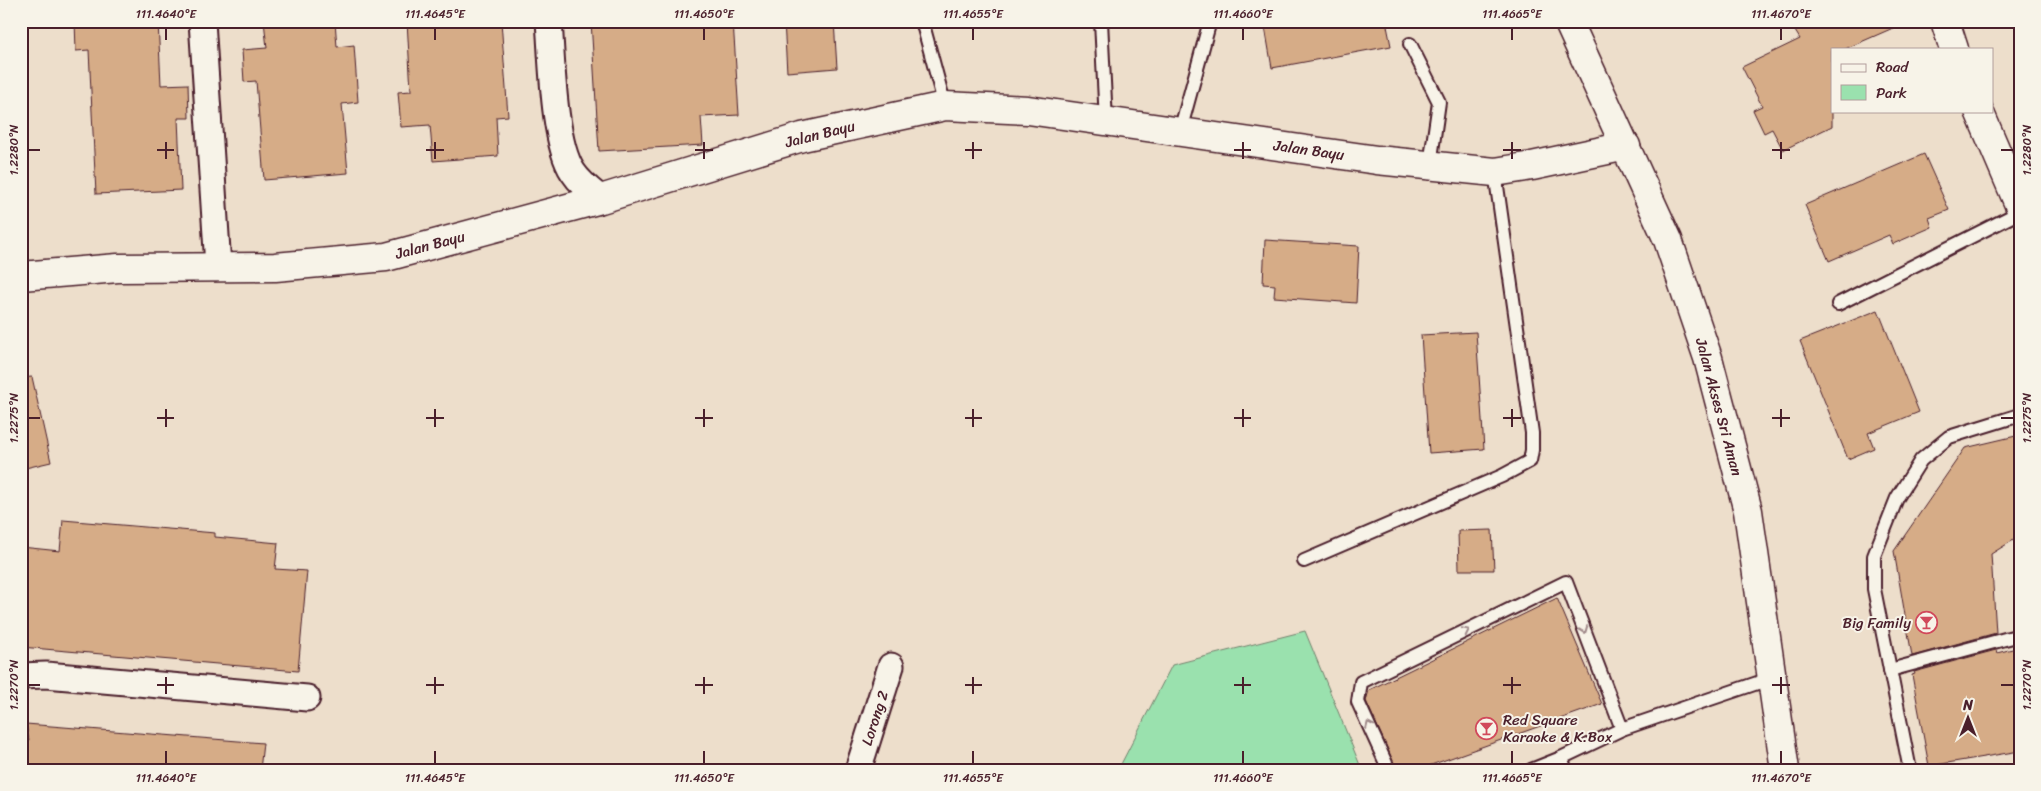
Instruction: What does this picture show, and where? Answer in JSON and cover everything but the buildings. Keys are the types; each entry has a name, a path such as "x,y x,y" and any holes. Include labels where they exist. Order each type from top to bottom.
{"street":[{"path":"202,21 218,266"},
{"path":"549,21 559,128 563,151 573,172 589,189 601,198"},
{"name":"Jalan Akses Sri Aman","path":"1568,21 1668,240 1708,358 1748,512 1785,770"},
{"path":"1945,21 1954,48"},
{"name":"Jalan Bayu","path":"21,276 118,268 275,267 386,257 601,198 802,137 945,106 1028,110 1377,160 1495,172 1626,146"},
{"path":"1979,112 2020,206"},
{"name":"Lorong 2","path":"858,770 892,666"},
{"path":"21,676 46,675 307,698"}],"lane":[{"path":"922,21 945,106"},
{"path":"1101,21 1106,122"},
{"path":"1180,131 1210,21"},
{"path":"1410,44 1439,102 1430,165"},
{"path":"1304,561 1502,476 1530,461 1532,433 1495,172"},
{"path":"1838,304 2020,212"},
{"path":"1910,770 1874,588 1874,556 1897,498 1921,460 1949,437 2020,415"},
{"path":"1389,770 1358,702 1361,682 1566,582 1622,729"},
{"path":"1890,670 2020,635"},
{"path":"1531,770 1564,764 1622,729 1772,678"}],"green space":[{"path":"1305,631 1362,770 1118,770 1172,665"}],"place":[{"name":"Big Family","path":"1927,623"},
{"name":"Red Square Karaoke & K.Box","path":"1487,729"}]}
